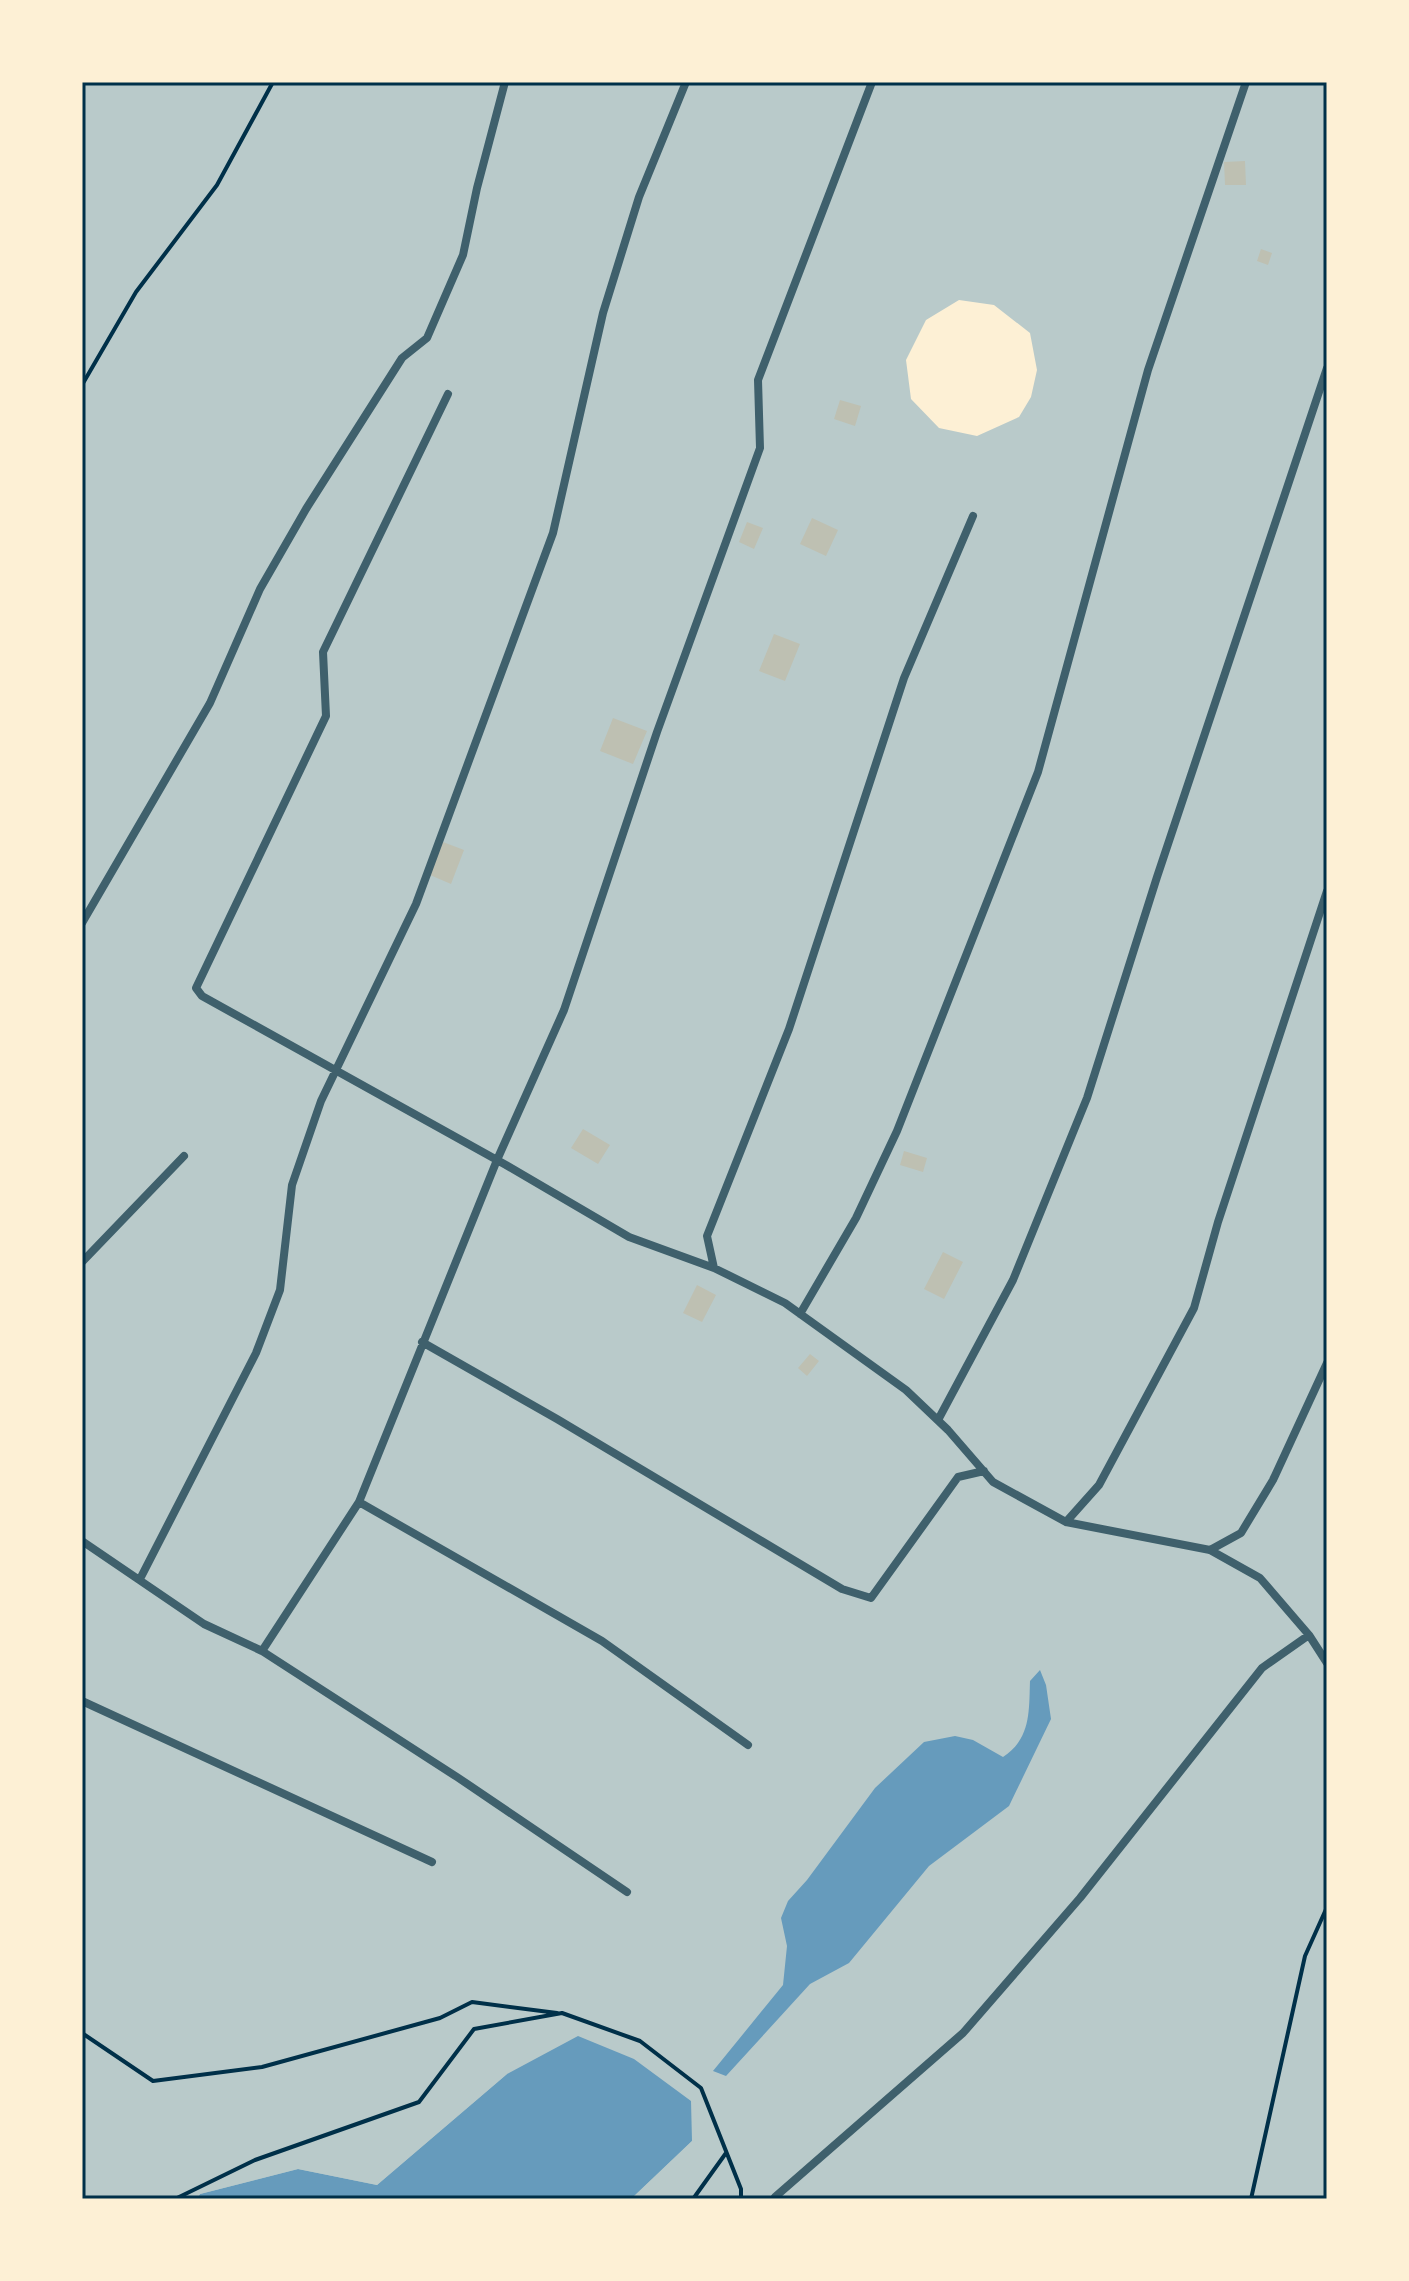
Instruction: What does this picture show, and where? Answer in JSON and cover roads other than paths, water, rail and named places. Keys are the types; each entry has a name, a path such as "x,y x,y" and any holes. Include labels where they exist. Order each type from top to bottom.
{"street":[{"path":"82,923 210,703 260,589 306,509 402,358 427,338 463,255 505,82"},
{"path":"140,1579 256,1353 280,1290 292,1185 321,1101 416,904 553,533 603,313 639,197 686,82"},
{"path":"262,1651 359,1502 497,1160 564,1010 657,732 760,448 758,380 872,82"},
{"path":"800,1314 856,1218 897,1131 1038,772 1148,370 1246,82"},
{"path":"938,1420 1013,1280 1087,1098 1157,877 1327,368"},
{"path":"448,394 323,652 326,716 196,988 202,996 629,1237 714,1268 785,1303 906,1390 938,1420 993,1482 1066,1522 1210,1550 1260,1578 1309,1635 1327,1663"},
{"path":"714,1268 707,1236 789,1029 904,678 973,516"},
{"path":"1066,1522 1099,1485 1194,1308 1218,1222 1327,891"},
{"path":"82,1262 184,1156"},
{"path":"422,1342 842,1589 871,1598 958,1477 984,1471"},
{"path":"1210,1550 1241,1533 1273,1480 1327,1363"},
{"path":"359,1502 602,1641 748,1745"},
{"path":"82,1541 204,1624 262,1651 627,1892"},
{"path":"775,2197 963,2033 1080,1898 1262,1668 1309,1635"},
{"path":"82,1701 432,1862"}],"water":[{"path":"1040,1670 1046,1685 1051,1719 1009,1806 929,1866 849,1963 810,1984 726,2076 713,2071 783,1985 787,1946 781,1918 788,1901 875,1788 924,1742 955,1736 973,1740 1003,1757 1024,1733 1030,1681"},
{"path":"578,2036 634,2059 691,2101 692,2141 631,2199 197,2199 200,2194 298,2169 377,2185 507,2074"}]}
